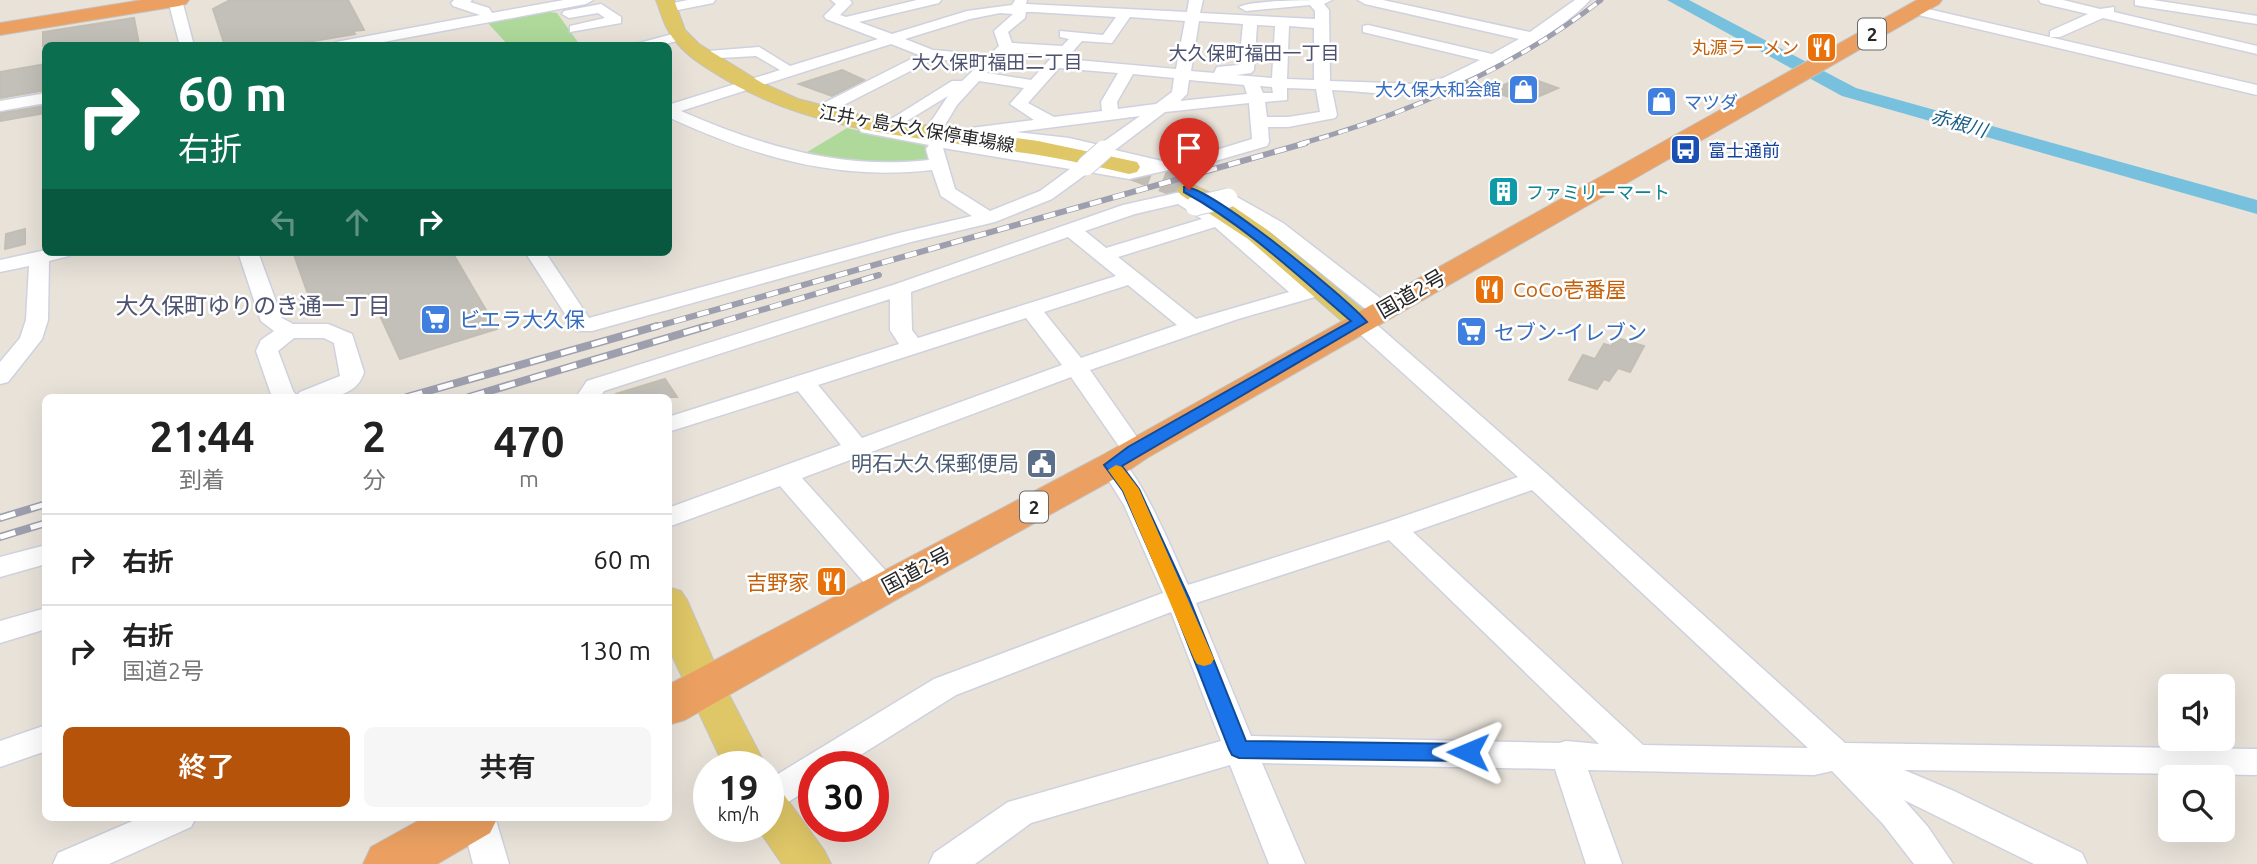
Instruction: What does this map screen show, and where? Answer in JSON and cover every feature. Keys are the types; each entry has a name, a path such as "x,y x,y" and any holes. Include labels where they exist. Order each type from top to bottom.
{"highway":[{"path":"0,27 155,0"},
{"path":"0,27 176,0"},
{"name":"国道2号","path":"687,697 1123,458 1924,5"},
{"path":"390,864 468,821"}],"main road":[{"name":"江井ヶ島大久保停車場線","path":"667,4 672,22 680,36 701,55 751,86 780,100 844,118 1029,147 1129,167"},
{"path":"1188,198 1219,206 1314,292 1371,316"},
{"path":"672,620 687,697 733,751"},
{"path":"784,830 808,864"}],"street":[{"path":"176,0 186,42"},
{"path":"465,0 458,3 484,11 488,18"},
{"path":"667,4 708,0"},
{"path":"838,0 845,3 831,16 931,54 994,60"},
{"path":"845,21 934,0"},
{"path":"539,256 584,326 906,237 988,219 1046,195 1179,94 1196,0"},
{"path":"1365,0 1385,2 1531,37"},
{"path":"1006,47 1183,76 1323,86 1418,89 1448,81 1494,59 1565,16 1583,0"},
{"path":"2046,0 2257,51"},
{"path":"560,10 580,1"},
{"path":"672,110 967,15 1019,4 1084,7 1125,14 1193,18 1319,1 1322,10 1323,86 1329,115 1288,122 1260,122"},
{"path":"2055,34 2077,27 2102,12 2142,1 2257,20"},
{"path":"1006,47 1001,31 1020,15 1019,4"},
{"path":"1924,5 2257,90"},
{"path":"1084,7 1064,35 1107,40 1125,14"},
{"path":"358,42 488,18 560,10 601,8 616,20 575,29"},
{"path":"560,10 585,42"},
{"path":"1248,12 1282,22 1321,24"},
{"path":"1221,79 1222,70 1246,70 1248,12"},
{"path":"1251,81 1257,99 1261,142 1198,161 1186,160 1129,174 935,133 896,121 857,116 844,118 848,123 860,126 935,133 976,132 1229,99 1257,99 1281,97 1279,83 1282,22"},
{"path":"1368,29 1494,59"},
{"path":"653,42 680,36"},
{"path":"1069,143 1071,139 1049,121 1017,104 1078,37"},
{"path":"988,219 947,192 938,164 935,133 948,103 1006,47"},
{"path":"701,55 759,51 783,65"},
{"path":"818,112 931,54"},
{"path":"1110,114 1109,102 1128,69"},
{"path":"896,121 960,82 971,79 1035,85"},
{"path":"0,106 42,99"},
{"path":"672,113 717,134 814,160 876,169 938,164"},
{"path":"976,132 1069,143 1160,166"},
{"path":"1188,198 1314,292"},
{"path":"590,394 595,386 900,289 1130,209 1188,198 1228,198 1276,227 1371,316 1537,479 1617,550 1837,756 1915,835 1935,864"},
{"path":"1104,255 1218,220"},
{"path":"1071,230 1193,327"},
{"path":"0,266 44,256"},
{"path":"249,256 272,321 289,331 328,331 344,339 353,373 351,379 341,386 317,394"},
{"path":"0,377 31,339 37,320 39,257"},
{"path":"672,424 1132,276"},
{"path":"900,289 901,330 911,345"},
{"path":"672,516 856,447 1230,313 1314,292"},
{"path":"1030,308 1074,368 1101,399 1123,458 1131,489 1179,598 1287,864"},
{"path":"282,394 267,351 268,345 289,331"},
{"path":"803,382 856,447"},
{"path":"784,474 884,587"},
{"path":"842,751 945,687 1179,598 1394,530 1537,479"},
{"path":"1394,530 1633,756"},
{"path":"0,568 42,555"},
{"path":"0,632 42,619"},
{"path":"0,754 42,739"},
{"path":"947,864 1020,812 1239,749 1566,754 1814,762 1837,756 2257,762"},
{"path":"1566,754 1604,864"},
{"path":"1837,756 1942,801 2069,864"},
{"path":"71,864 170,821"},
{"path":"476,821 491,864"}],"green space":[{"path":"544,11 557,13 578,42 505,42 487,22"},
{"path":"847,128 925,145 930,160 879,167 804,154"}],"building":[{"path":"230,0 348,0 364,30 308,42 224,42 213,9"},
{"path":"134,18 139,42 43,42 43,32"},
{"path":"42,65 42,91 0,98 0,72"},
{"path":"842,70 864,80 832,96 799,84"},
{"name":"大久保大和会館","path":"1524,76 1558,88 1526,102 1490,91"},
{"path":"42,107 42,114 0,121 0,113"},
{"path":"25,229 25,244 5,249 6,234"},
{"path":"294,256 454,256 497,329 400,359 370,294 325,307 312,305"},
{"path":"1617,338 1644,346 1630,372 1618,368 1609,381 1604,379 1597,389 1569,380 1583,355 1595,359 1604,344 1611,346"},
{"path":"665,379 677,397 672,397 672,394 616,394"}],"waterway":[{"name":"赤根川","path":"1676,0 1849,92 2257,207"}],"tunnel":[{"path":"1129,167 1189,190"}],"railway":[{"path":"1300,144 1380,119 1458,87 1532,47 1601,0"},
{"path":"651,328 1306,143"},
{"path":"701,328 879,275"},
{"path":"418,394 657,326"},
{"path":"479,394 707,326"},
{"path":"0,518 42,505"},
{"path":"0,537 42,524"}],"slow traffic":[{"path":"1116,470 1131,489 1204,659"}],"place":[{"name":"丸源ラーメン","path":"1822,47"},
{"name":"大久保大和会館","path":"1524,89"},
{"name":"マツダ","path":"1661,102"},
{"name":"富士通前","path":"1685,150"},
{"name":"ファミリーマート","path":"1503,192"},
{"name":"CoCo壱番屋","path":"1490,289"},
{"name":"ビエラ大久保","path":"436,319"},
{"name":"セブン-イレブン","path":"1471,332"},
{"name":"明石大久保郵便局","path":"1042,463"},
{"name":"吉野家","path":"832,582"}],"district":[{"name":"大久保町福田一丁目","path":"1254,53"},
{"name":"大久保町福田二丁目","path":"997,62"},
{"name":"大久保町ゆりのき通一丁目","path":"253,305"}],"route":[{"path":"1189,190 1219,206 1265,241 1360,322 1133,450 1112,465 1131,489 1179,598 1239,749 1468,752"}]}
